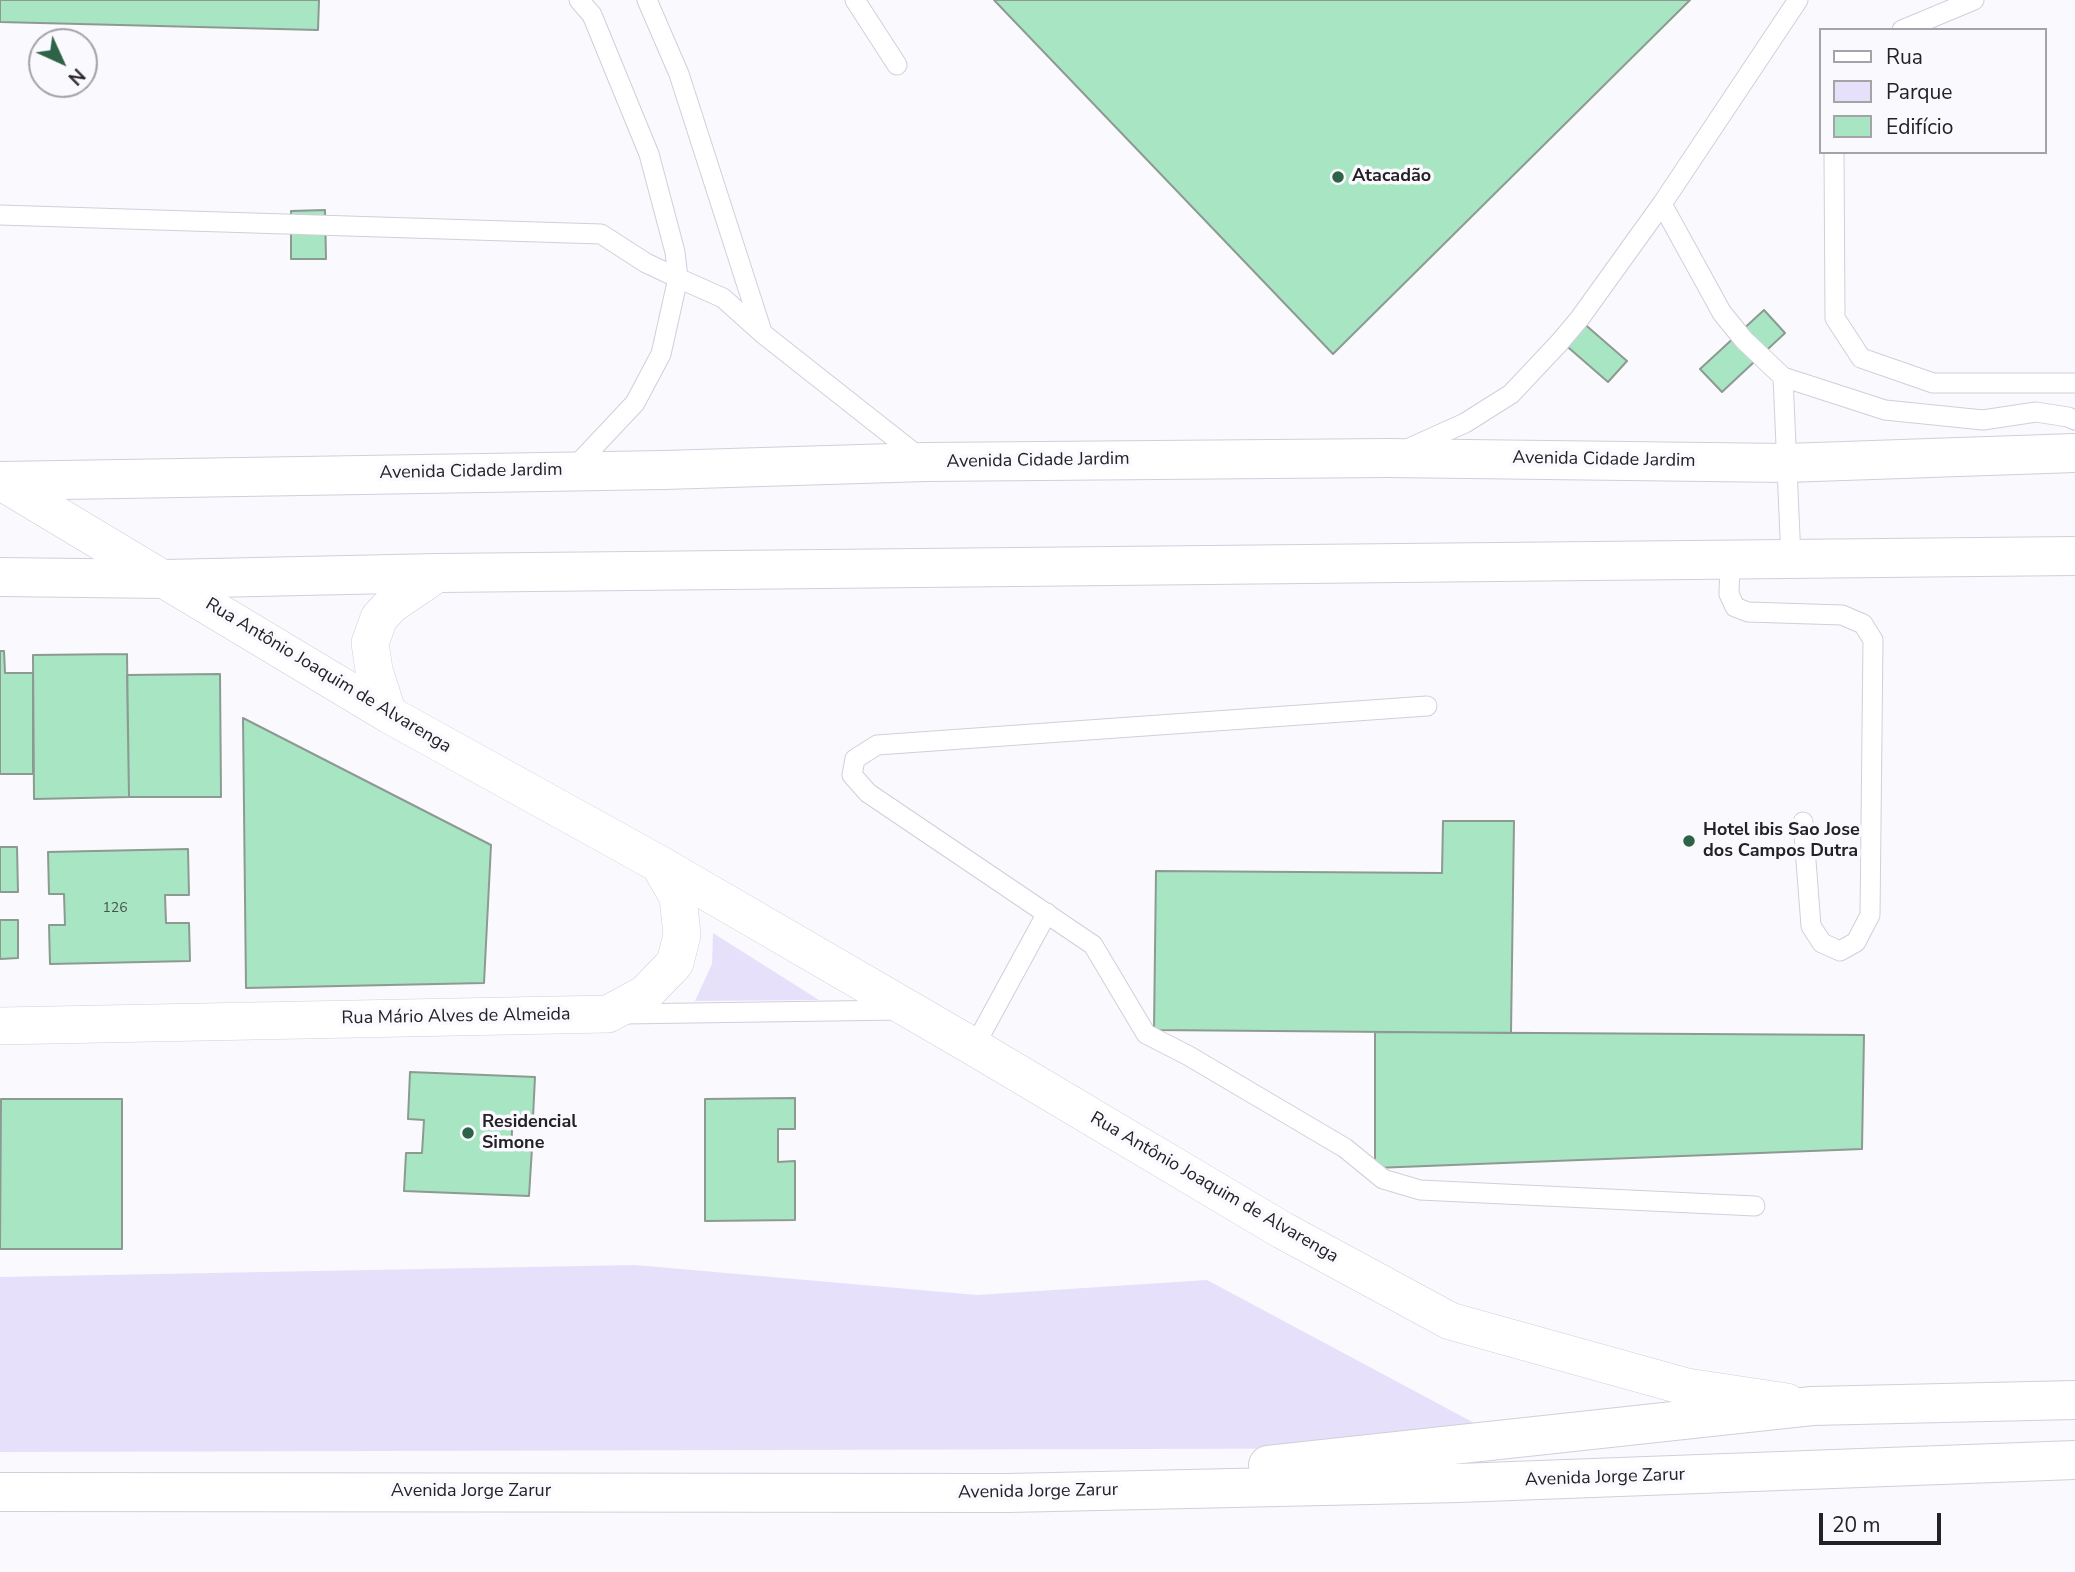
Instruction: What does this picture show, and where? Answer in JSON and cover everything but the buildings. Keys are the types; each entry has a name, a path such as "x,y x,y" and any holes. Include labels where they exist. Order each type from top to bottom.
{"main road":[{"name":"Avenida Cidade Jardim","path":"0,481 664,470 926,462 1387,458 1786,463 2075,453"},
{"path":"0,577 165,579 438,573 2075,556"},
{"path":"1008,1493 1812,1406 2075,1400"},
{"name":"Avenida Jorge Zarur","path":"0,1492 1008,1493 1460,1483 2075,1460"}],"street":[{"name":"Rua Antônio Joaquim de Alvarenga","path":"0,481 388,714 659,864 912,1010 1282,1230 1450,1321 1687,1387 1812,1406"},
{"path":"388,714 374,670 370,643 379,618 391,605 438,573"},
{"path":"608,1014 645,994 675,963 682,935 678,898 659,864"},
{"name":"Rua Mário Alves de Almeida","path":"0,1026 608,1014"}],"lane":[{"path":"572,470 635,403 660,354 678,278 675,252 649,154 592,15 579,0"},
{"path":"647,0 679,74 762,333"},
{"path":"855,0 897,65"},
{"path":"1387,458 1465,423 1511,394 1552,351 1580,318 1662,204 1798,0"},
{"path":"1907,28 1974,0"},
{"path":"1834,154 1835,318 1861,358 1933,383 2075,383"},
{"path":"1662,204 1722,313 1744,340 1783,377 1885,410 1983,420 2036,412 2075,420"},
{"path":"0,215 601,234 646,263 723,298 762,333 926,462"},
{"path":"1783,377 1791,559"},
{"path":"1730,560 1729,594 1735,607 1748,612 1842,615 1863,624 1873,640 1870,915 1856,942 1840,951 1822,943 1811,926 1803,822"},
{"path":"1427,706 877,745 855,759 852,775 868,793 1093,944 1146,1034 1189,1056 1345,1148 1383,1179 1420,1190 1755,1206"},
{"path":"974,1047 1047,913"},
{"name":"Rua Mário Alves de Almeida","path":"608,1014 912,1010"}],"green space":[{"path":"713,933 819,1000 695,1001 712,964"},
{"path":"635,1265 977,1295 1207,1280 1521,1448 0,1452 0,1277"}],"place":[{"name":"Atacadão","path":"1338,177"},
{"name":"Hotel ibis Sao Jose dos Campos Dutra","path":"1689,841"},
{"name":"Residencial Simone","path":"468,1133"}]}
